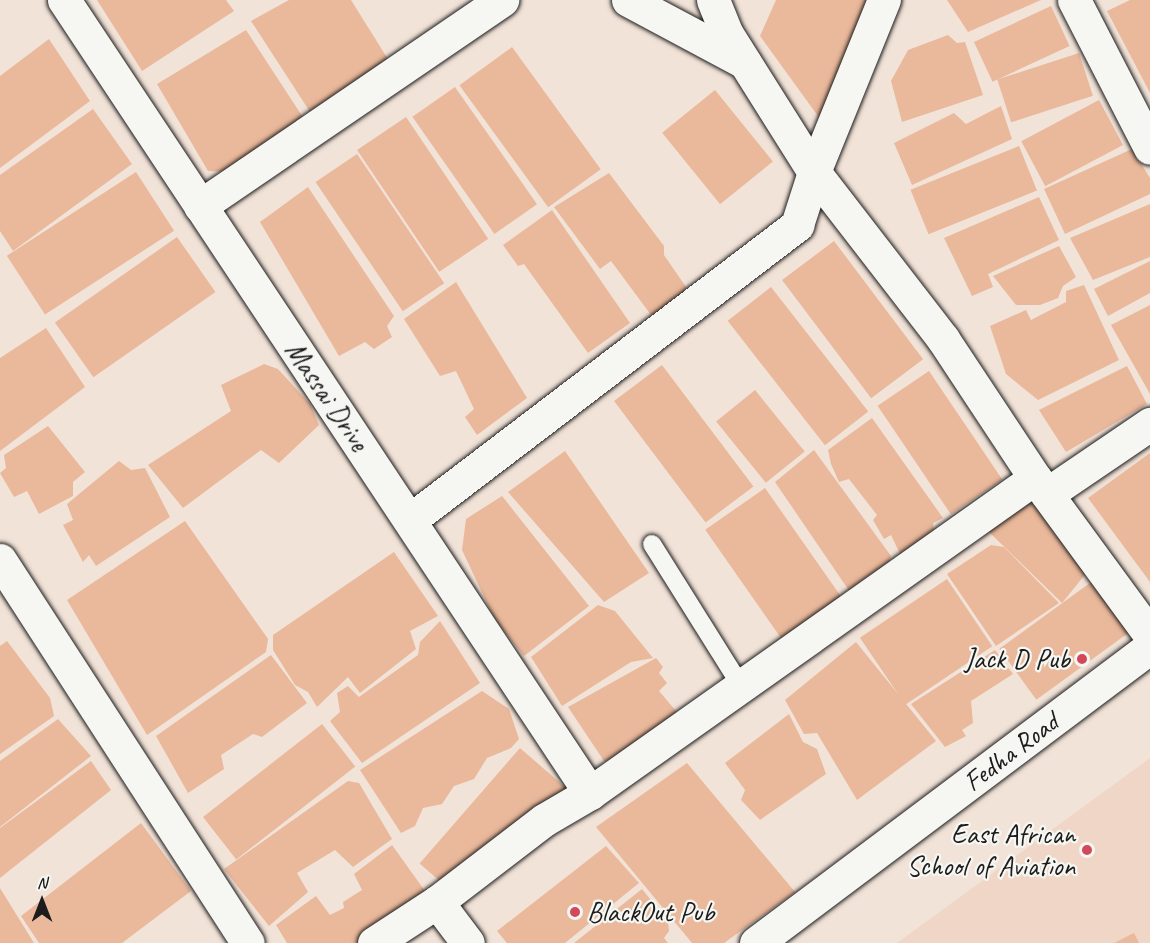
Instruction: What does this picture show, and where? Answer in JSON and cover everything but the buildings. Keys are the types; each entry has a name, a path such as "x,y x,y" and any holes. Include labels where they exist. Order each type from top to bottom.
{"street":[{"name":"Massai Drive","path":"64,0 590,793"},
{"path":"200,206 502,0"},
{"path":"628,0 744,62"},
{"path":"713,0 744,62 814,172 943,339 1041,486 1150,635"},
{"path":"410,520 797,225 814,172 884,0"},
{"path":"1074,0 1150,148"},
{"path":"374,943 437,902 544,820 590,793 741,686 1041,486 1150,424"},
{"path":"0,560 248,943"},
{"name":"Fedha Road","path":"756,943 1150,647"},
{"path":"437,902 468,943"}],"lane":[{"path":"652,544 741,686"}],"shaded area":[{"name":"East African School of Aviation","path":"1150,758 1150,943 897,943"}],"place":[{"name":"Jack D Pub","path":"1082,659"},
{"name":"East African School of Aviation","path":"1087,850"},
{"name":"BlackOut Pub","path":"575,912"}]}
